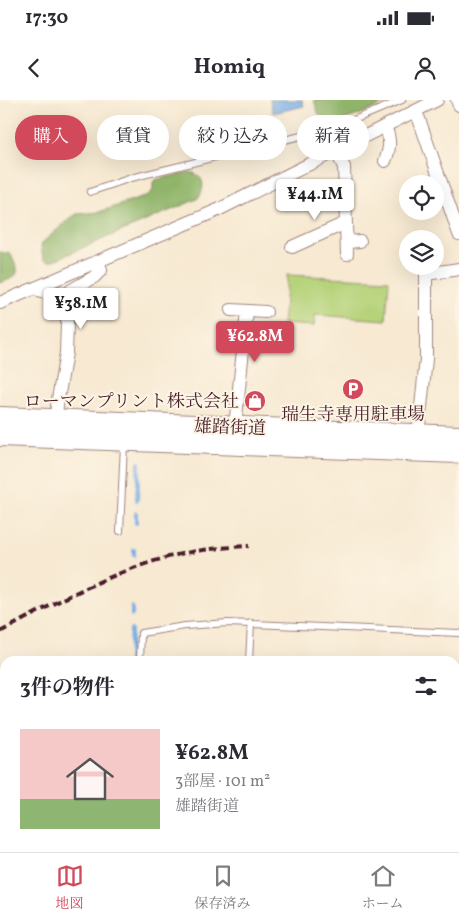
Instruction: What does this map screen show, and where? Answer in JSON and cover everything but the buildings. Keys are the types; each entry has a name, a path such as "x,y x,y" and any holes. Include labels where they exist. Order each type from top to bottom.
{"main road":[{"name":"雄踏街道","path":"0,417 459,436"},
{"name":"雄踏街道","path":"0,436 459,453"}],"street":[{"path":"369,135 437,100"},
{"path":"457,100 459,105"},
{"path":"415,111 420,119 459,234"},
{"path":"385,127 390,143 385,161"},
{"path":"0,303 218,210 318,160"},
{"path":"340,160 344,167 347,248 360,241"},
{"path":"292,247 346,224"},
{"path":"56,420 66,353 68,295 102,270 98,261"},
{"path":"418,434 426,359 426,274 459,269"},
{"path":"39,287 41,292 68,295"},
{"path":"231,310 266,312"},
{"path":"236,427 247,311"}],"lane":[{"path":"90,192 131,178 337,127 402,100"},
{"path":"120,531 124,440"},
{"path":"249,656 251,623"},
{"path":"140,656 141,633 192,625 251,623 459,633"}],"green space":[{"path":"314,100 392,100 358,115 320,115"},
{"path":"189,172 198,176 202,182 202,190 197,199 52,261 47,261 43,258 41,246 43,242 77,214 99,212 147,196 153,190 153,182 155,180"},
{"path":"0,252 11,254 17,267 17,273 13,278 0,283"},
{"path":"287,275 389,280 386,320 315,315 314,326 283,324"}],"water":[{"path":"270,100 302,100 304,106 273,113"}],"waterway":[{"path":"137,500 139,463"},
{"path":"136,513 136,523"},
{"path":"134,550 134,555"},
{"path":"132,607 132,615"},
{"path":"129,656 131,630"}],"railway":[{"path":"0,632 90,586 137,567 185,553 249,546"}],"place":[{"name":"瑞生寺専用駐車場","path":"353,389"},
{"name":"ローマンプリント株式会社","path":"255,401"}]}
